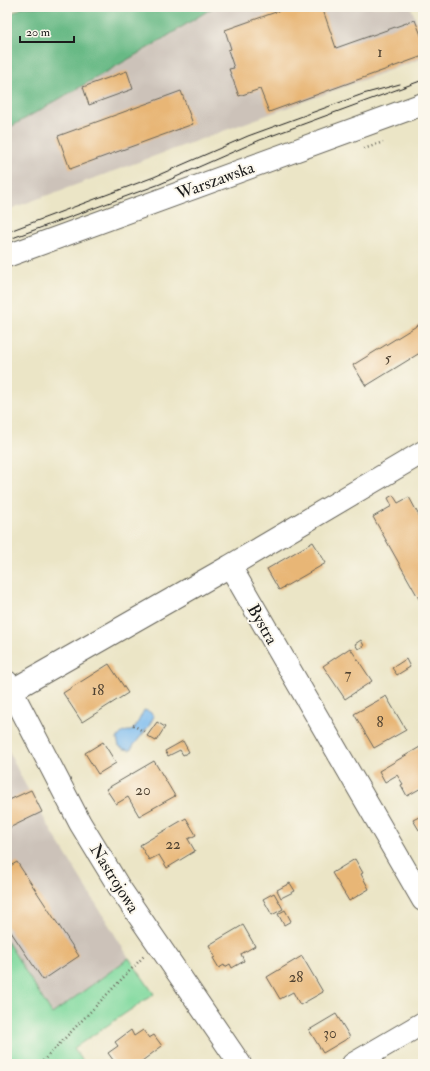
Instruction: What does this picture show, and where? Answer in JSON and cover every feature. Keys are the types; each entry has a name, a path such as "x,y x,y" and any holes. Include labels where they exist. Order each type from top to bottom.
{"street":[{"name":"Warszawska","path":"7,256 423,104"},
{"path":"9,686 230,566 423,452"},
{"name":"Bystra","path":"230,566 423,900"},
{"name":"Nastrojowa","path":"9,686 80,822 119,887 240,1064"},
{"path":"352,1064 423,1023"}],"path":[{"path":"133,725 146,733"},
{"path":"40,1064 157,942"}],"shaded area":[{"path":"214,7 411,7 423,37 423,58 7,210 7,129 153,45"},
{"path":"7,747 20,775 46,822 129,958 52,1014 7,941"}],"green space":[{"path":"23,7 214,7 153,45 7,129 7,16"},
{"path":"7,941 52,1014 129,958 154,994 74,1048 85,1064 7,1064"}],"water":[{"path":"144,710 150,712 154,716 149,726 130,750 119,746 117,739 118,737 123,732 131,731 136,726"}],"building":[{"path":"290,7 322,7 336,48 415,20 423,40 423,56 269,112 260,89 239,96 229,69 234,68 228,50 231,49 225,30"},
{"path":"127,71 133,89 89,105 83,87"},
{"path":"181,91 193,124 70,169 58,136"},
{"path":"423,322 423,351 366,386 353,365"},
{"path":"393,495 398,503 409,497 423,523 423,606 373,517 392,506 388,498"},
{"path":"313,542 326,563 279,590 267,569"},
{"path":"361,640 364,646 358,649 355,644"},
{"path":"350,648 372,681 345,699 323,666"},
{"path":"406,659 410,667 397,675 392,668"},
{"path":"109,664 128,693 82,722 63,693"},
{"path":"386,696 406,730 374,748 354,714"},
{"path":"157,722 165,727 156,741 147,736"},
{"path":"183,741 189,752 183,755 180,750 168,756 165,751"},
{"path":"103,742 116,763 98,774 85,753"},
{"path":"420,747 423,752 423,787 407,796 401,785 403,784 397,775 385,782 379,771"},
{"path":"154,761 175,796 139,816 128,797 116,804 106,789"},
{"path":"31,790 42,812 7,829 7,801"},
{"path":"423,815 423,828 419,830 413,820"},
{"path":"186,818 196,835 188,839 195,851 167,868 159,855 149,860 140,845"},
{"path":"355,859 363,873 361,874 369,889 349,901 332,873"},
{"path":"17,862 79,956 43,980 7,926 7,868"},
{"path":"290,883 295,891 281,898 277,890"},
{"path":"274,893 283,909 272,915 263,899"},
{"path":"285,910 291,921 284,925 278,914"},
{"path":"243,925 255,946 241,954 244,961 232,968 230,964 219,968 213,958 215,957 209,945"},
{"path":"302,956 323,992 300,1005 293,992 280,999 267,977"},
{"path":"336,1014 350,1037 323,1053 309,1030"},
{"path":"131,1030 134,1036 143,1030 149,1038 154,1035 162,1046 138,1064 116,1064 108,1053 118,1046 115,1042"}],"tram line":[{"path":"7,240 160,184 260,140 423,80"},
{"path":"7,232 154,177 248,136 363,94 400,84"}]}
